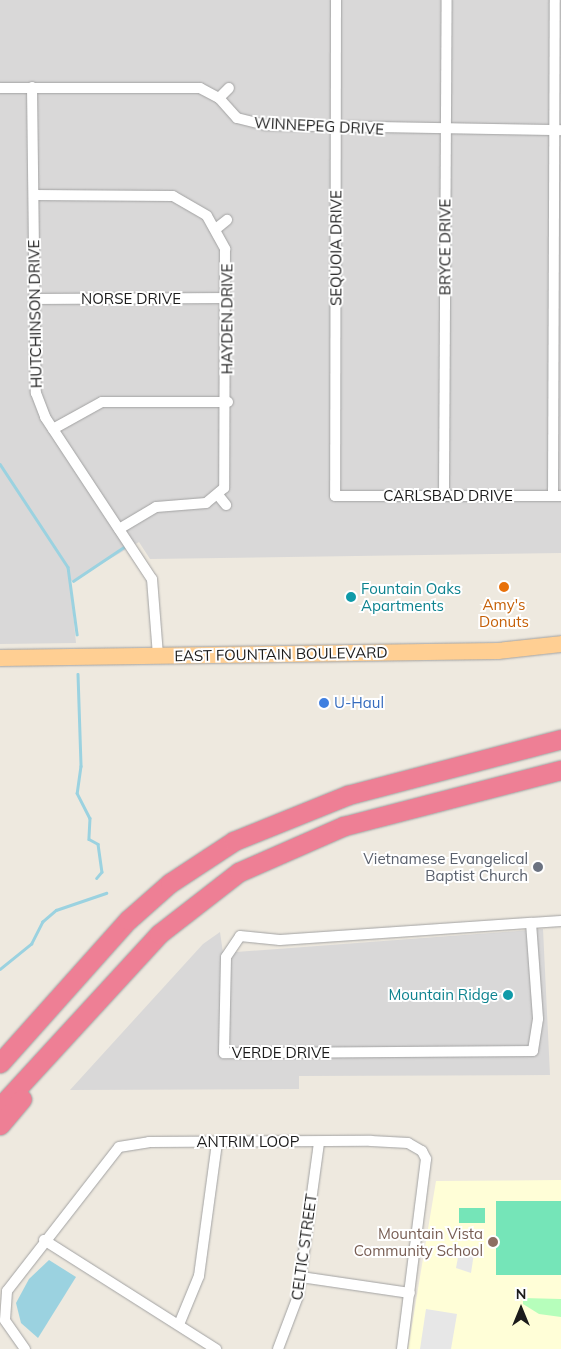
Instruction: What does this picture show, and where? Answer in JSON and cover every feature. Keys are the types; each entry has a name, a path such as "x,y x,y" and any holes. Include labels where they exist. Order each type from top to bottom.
{"highway":[{"path":"0,1064 128,920 188,870 234,841 348,795 561,739"},
{"path":"0,1107 122,969 199,899 283,850 376,816 561,770"},
{"path":"0,1125 89,1017 122,969"},
{"path":"0,1052 28,1031"}],"main road":[{"name":"EAST FOUNTAIN BOULEVARD","path":"0,658 498,651 561,644"}],"street":[{"name":"SEQUOIA DRIVE","path":"335,496 336,0"},
{"name":"BRYCE DRIVE","path":"444,495 447,0"},
{"path":"555,0 558,130 557,496"},
{"name":"WINNEPEG DRIVE","path":"0,88 186,86 219,98 237,118 252,124 337,130 558,130"},
{"name":"HUTCHINSON DRIVE","path":"32,87 36,393 53,429 152,579 158,656"},
{"path":"219,98 228,88"},
{"name":"HAYDEN DRIVE","path":"34,195 163,194 190,203 217,228 227,258 228,298 227,470 218,495"},
{"path":"217,228 227,220"},
{"name":"NORSE DRIVE","path":"35,300 228,298"},
{"path":"53,429 102,402 228,402"},
{"path":"119,529 156,507 206,503 218,495 226,505"},
{"name":"CARLSBAD DRIVE","path":"335,496 557,496"},
{"name":"VERDE DRIVE","path":"531,923 538,1019 533,1051 224,1053 226,956 240,936 280,940 531,923 561,921"},
{"name":"ANTRIM LOOP","path":"25,1349 9,1332 4,1300 11,1282 119,1147 216,1142 399,1141 422,1151 427,1171 402,1349"},
{"path":"180,1322 199,1276 216,1142"},
{"name":"CELTIC STREET","path":"278,1349 294,1314 319,1142"},
{"path":"44,1240 180,1322 216,1349"},
{"path":"300,1277 410,1293"}],"shaded area":[{"path":"0,0 561,0 561,553 150,559 139,542 70,582 76,643 0,644"},
{"path":"543,929 550,1075 299,1076 299,1089 70,1090 203,944 220,932 223,953"},
{"name":"Mountain Vista Community School","path":"561,1180 561,1349 408,1349 436,1181"},
{"path":"460,1247 474,1253 471,1273 456,1268"},
{"path":"426,1309 457,1314 451,1349 420,1349"}],"green space":[{"path":"496,1201 561,1201 561,1275 496,1275"},
{"path":"459,1208 485,1208 485,1223 459,1223"},
{"path":"523,1298 561,1299 561,1317 539,1314 523,1304"}],"water":[{"path":"49,1260 76,1277 38,1338 21,1323 16,1303 29,1279"}],"waterway":[{"path":"0,464 68,567 77,634"},
{"path":"73,581 124,547"},
{"path":"78,674 81,766 77,793 90,818 89,839 98,844 102,872 97,878"},
{"path":"0,969 31,944 42,922 56,910 106,893"}],"place":[{"name":"Amy's Donuts","path":"504,587"},
{"name":"Fountain Oaks Apartments","path":"351,597"},
{"name":"U-Haul","path":"324,703"},
{"name":"Vietnamese Evangelical Baptist Church","path":"538,867"},
{"name":"Mountain Ridge","path":"508,995"},
{"name":"Mountain Vista Community School","path":"493,1242"}]}
